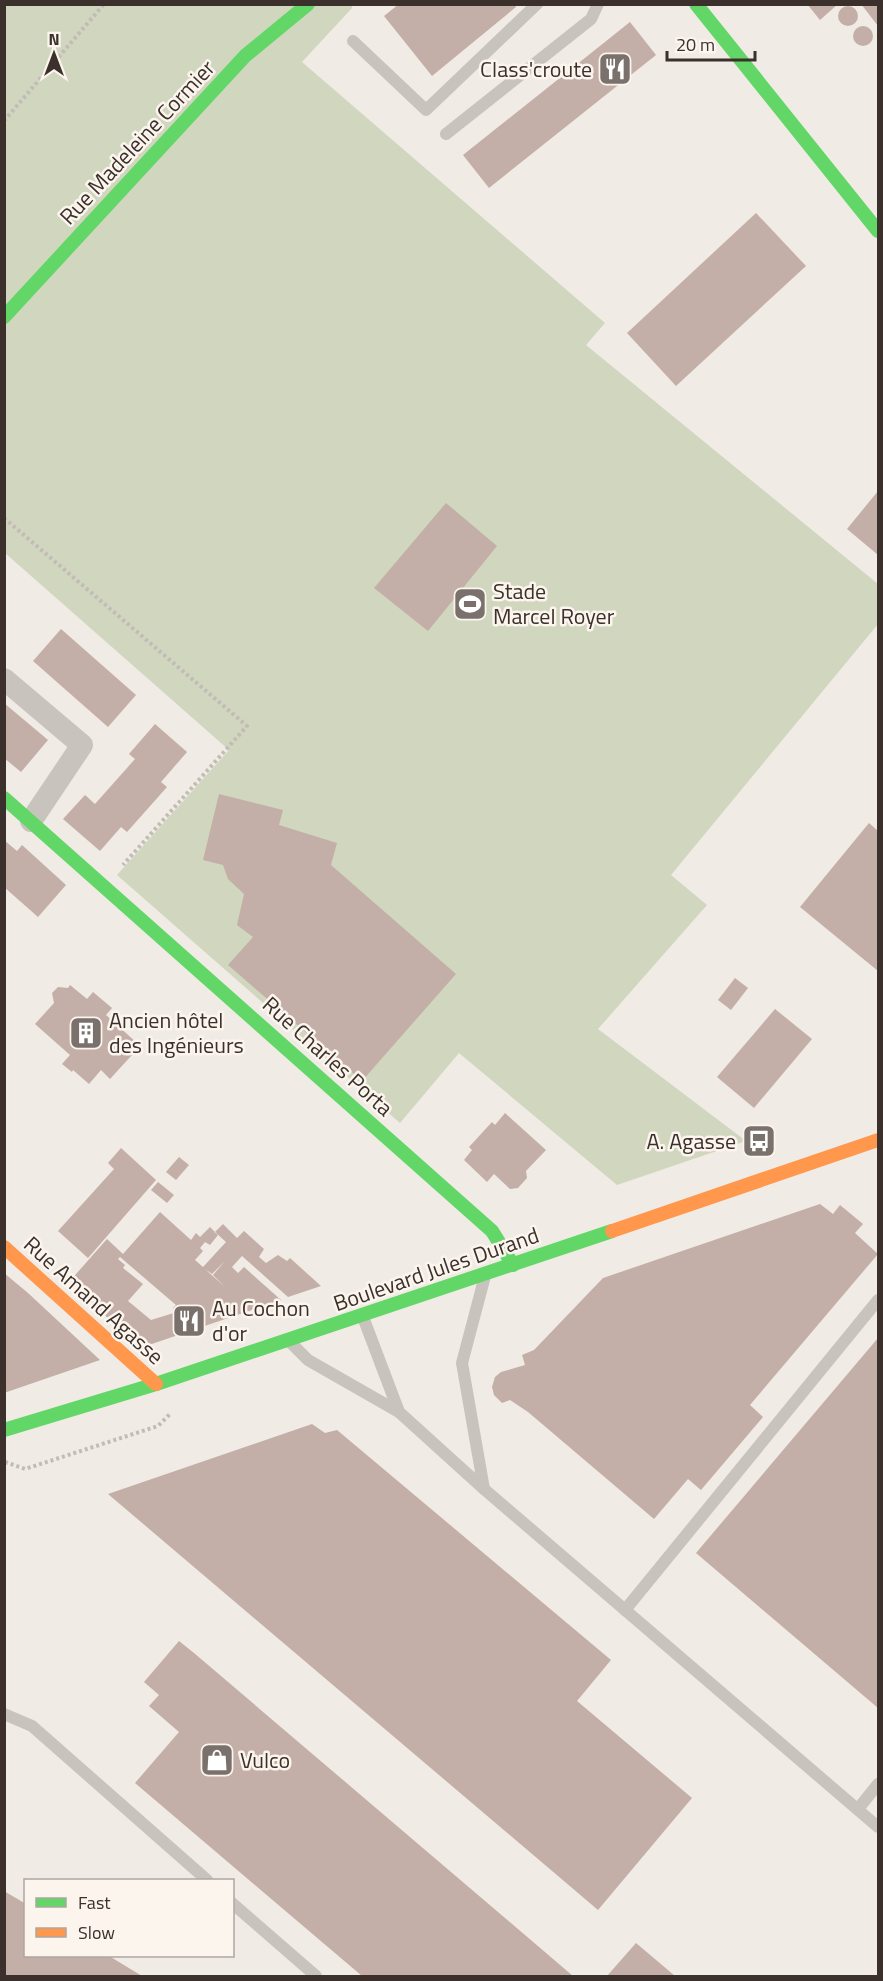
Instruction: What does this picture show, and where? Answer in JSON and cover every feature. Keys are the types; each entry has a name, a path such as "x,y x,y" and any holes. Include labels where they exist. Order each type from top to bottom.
{"street":[{"name":"Rue Madeleine Cormier","path":"4,317 244,56 308,4"},
{"path":"696,4 879,231"},
{"path":"4,679 82,745 31,821"},
{"name":"Rue Charles Porta","path":"4,798 105,885 492,1231 513,1265"},
{"name":"Boulevard Jules Durand","path":"4,1430 156,1384 362,1316 879,1140"},
{"name":"Rue Amand Agasse","path":"4,1247 156,1384"}],"lane":[{"path":"353,41 426,110 537,4"},
{"path":"446,134 591,19 598,4"},
{"path":"484,1489 462,1363 485,1274"},
{"path":"626,1610 879,1300"},
{"path":"362,1316 399,1412"},
{"path":"288,1340 308,1360 399,1412 484,1489 879,1827"},
{"path":"4,1714 32,1726 205,1879"},
{"path":"858,1809 879,1784"},
{"path":"234,1905 316,1977"}],"path":[{"path":"4,121 104,4"},
{"path":"4,518 247,726 105,885"}],"green space":[{"name":"Stade Marcel Royer","path":"5,5 352,5 352,8 302,62 605,323 586,345 878,584 878,624 671,875 707,905 598,1029 746,1141 617,1185 459,1053 400,1123 117,875 229,750 5,553"}],"building":[{"path":"399,4 514,4 516,7 432,76 384,16"},
{"path":"807,4 838,4 820,20"},
{"path":"861,4 878,4 878,26"},
{"path":"844,6 852,6 858,12 858,20 852,26 844,26 838,20 838,12"},
{"path":"630,22 656,55 489,188 463,155"},
{"path":"859,26 867,26 873,32 873,40 867,46 859,46 853,40 853,32"},
{"path":"756,213 806,266 676,386 627,333"},
{"path":"878,491 878,555 847,529"},
{"path":"446,503 497,546 428,631 374,588"},
{"path":"61,629 136,695 108,727 33,661"},
{"path":"4,703 48,740 21,772 4,758"},
{"path":"155,724 187,752 161,782 167,787 127,832 121,827 100,851 63,819 85,795 95,804 135,759 129,754"},
{"path":"219,794 283,810 279,825 337,843 331,865 456,974 362,1081 228,965 253,937 237,925 244,894 228,879 223,865 203,860"},
{"path":"869,823 878,831 878,971 800,907"},
{"path":"4,840 17,851 22,845 66,885 38,917 4,887"},
{"path":"735,978 748,988 731,1010 718,1000"},
{"name":"Ancien hôtel des Ingénieurs","path":"70,985 87,999 93,992 112,1008 106,1015 138,1044 142,1044 110,1079 101,1070 89,1084 73,1070 72,1072 62,1064 70,1055 35,1024 54,1003 52,993 58,987 68,988"},
{"path":"775,1009 812,1039 754,1108 717,1077"},
{"path":"505,1113 546,1150 526,1171 527,1178 518,1188 510,1189 494,1174 487,1182 464,1160 472,1150 469,1147 492,1122 495,1125"},
{"path":"121,1148 156,1180 88,1258 58,1231 114,1169 108,1163"},
{"path":"179,1157 189,1165 176,1180 166,1172"},
{"path":"158,1182 174,1195 167,1203 151,1190"},
{"path":"820,1204 833,1214 840,1205 863,1224 855,1233 878,1254 750,1405 763,1417 701,1490 688,1479 654,1519 528,1412 510,1400 502,1403 494,1395 492,1387 495,1377 501,1372 525,1365 522,1355 534,1350 603,1278"},
{"path":"160,1212 191,1240 196,1233 200,1237 210,1227 215,1232 223,1224 237,1238 244,1231 264,1249 259,1257 266,1263 278,1255 287,1261 290,1258 321,1286 288,1297 242,1256 232,1267 238,1273 244,1267 281,1300 140,1348 69,1282 107,1239 123,1254","holes":["214,1232 215,1232 226,1242 203,1267 195,1260 203,1251 200,1248 205,1242 210,1245 218,1235","120,1257 176,1305 173,1308 177,1312 151,1320 128,1301 143,1284 123,1268 125,1265 118,1259","225,1261 213,1275 225,1287 205,1269 212,1274"]},
{"path":"4,1273 28,1293 100,1360 4,1393"},
{"path":"878,1338 878,1708 696,1553"},
{"path":"312,1424 325,1433 337,1430 611,1660 577,1701 692,1798 598,1910 108,1494"},
{"path":"179,1641 573,1976 362,1976 135,1783 179,1732 149,1706 159,1695 144,1682"},
{"path":"4,1891 24,1903 24,1957 111,1957 142,1976 4,1976"},
{"path":"636,1943 675,1976 607,1976"}],"traffic: fast":[{"path":"4,317 245,56 308,4"},
{"path":"696,4 878,231"},
{"path":"4,798 492,1231 513,1265"},
{"path":"4,1430 156,1384 612,1231"}],"traffic: slow":[{"path":"612,1231 878,1140"},
{"path":"4,1247 156,1384"}],"place":[{"name":"Class'croute","path":"615,69"},
{"name":"Stade Marcel Royer","path":"470,604"},
{"name":"Ancien hôtel des Ingénieurs","path":"86,1033"},
{"name":"A. Agasse","path":"759,1141"},
{"name":"Au Cochon d'or","path":"189,1321"},
{"name":"Vulco","path":"217,1760"}]}
